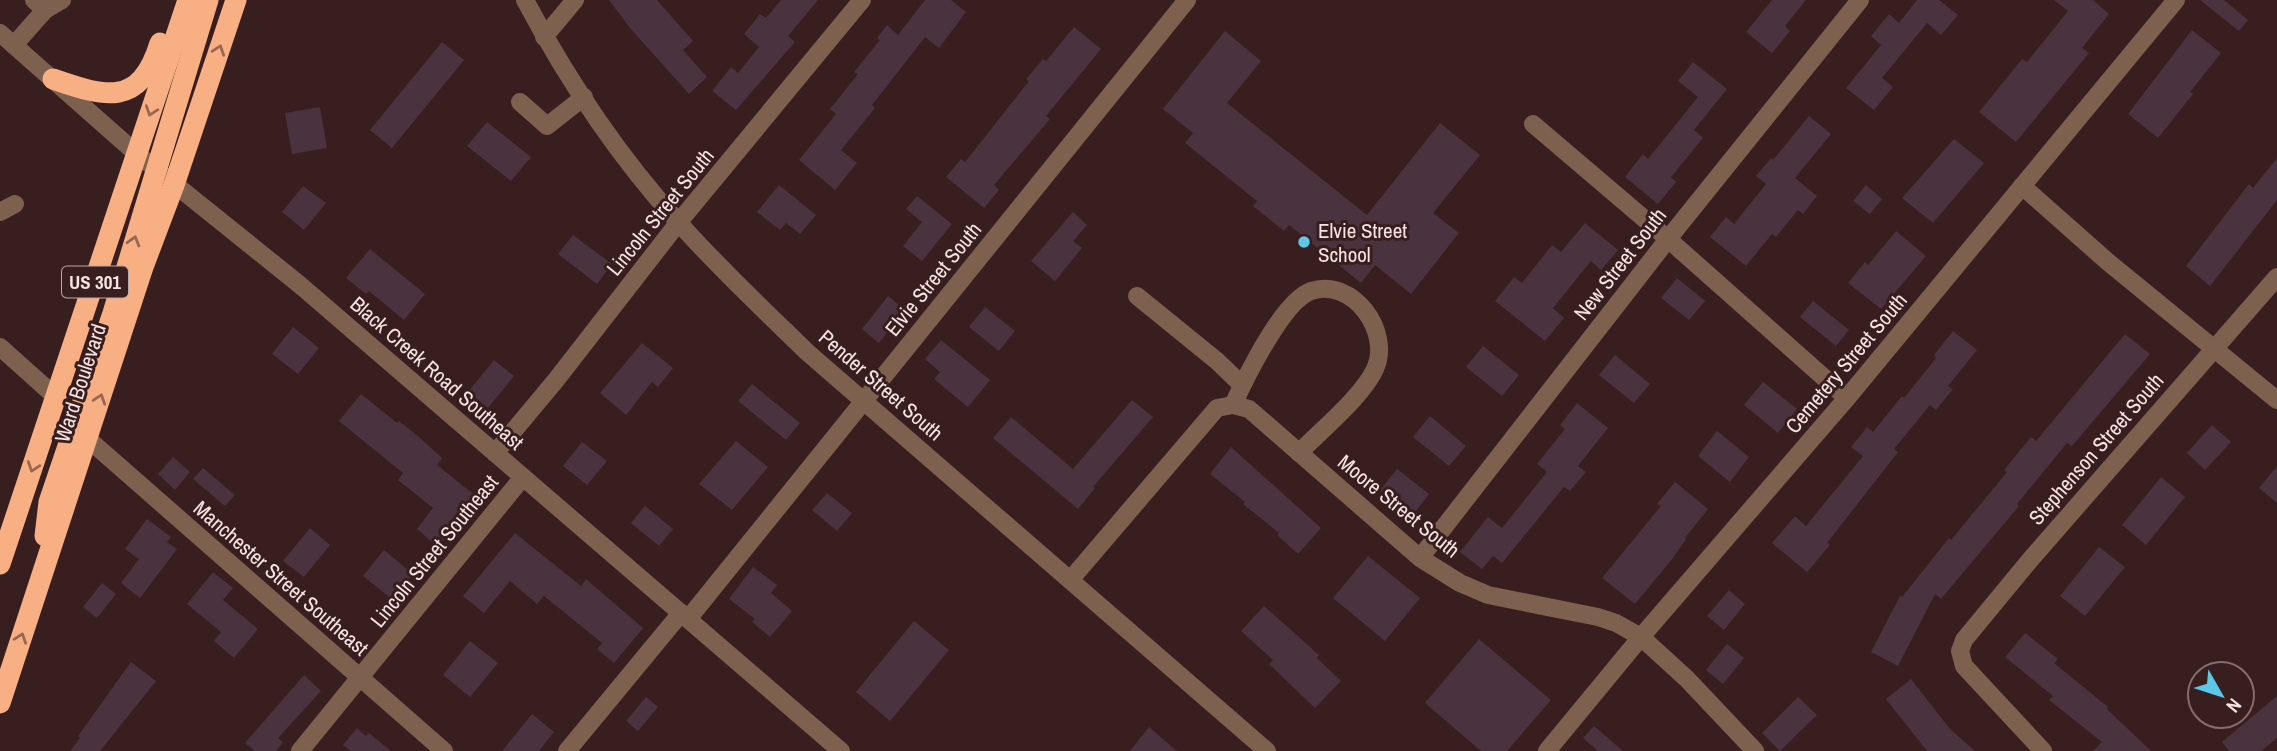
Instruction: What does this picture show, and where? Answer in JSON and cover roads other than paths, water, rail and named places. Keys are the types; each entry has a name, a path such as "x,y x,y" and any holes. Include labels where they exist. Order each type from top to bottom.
{"highway":[{"name":"Ward Boulevard","path":"0,704 143,267 174,185 236,0"},
{"name":"Ward Boulevard","path":"0,564 136,154 195,1"},
{"path":"53,79 100,93 116,93 131,88 153,65 166,23 195,1"},
{"path":"37,589 50,502 157,171 195,1"}],"street":[{"path":"14,45 40,5 62,0"},
{"name":"Pender Street South","path":"525,0 544,37 608,134 678,223 766,312 864,400 1267,751"},
{"path":"544,37 575,0"},
{"name":"Lincoln Street South","path":"495,453 678,223 862,0"},
{"name":"Elvie Street South","path":"567,751 684,616 864,400 1187,0"},
{"name":"New Street South","path":"1420,558 1668,239 1860,0"},
{"name":"Cemetery Street South","path":"1547,751 1641,637 1847,398 2176,0"},
{"name":"Black Creek Road Southeast","path":"0,33 136,154 300,285 841,751"},
{"path":"520,102 547,125 584,97"},
{"path":"1533,124 1668,239 1847,398"},
{"path":"2022,186 2108,262 2277,400"},
{"name":"Stephenson Street South","path":"2043,751 1964,666 1960,651 1964,640 1980,618 2277,277"},
{"path":"1071,579 1217,408 1233,405 1263,349 1293,303 1310,292 1326,289 1357,302 1370,315 1377,334 1380,356 1363,388 1299,453"},
{"path":"1137,296 1217,361 1242,385"},
{"path":"0,347 57,398"},
{"name":"Moore Street South","path":"1233,405 1249,409 1420,558 1460,583 1488,595 1598,617 1616,623 1641,637 1687,679 1755,751"},
{"name":"Manchester Street Southeast","path":"88,439 444,751"},
{"name":"Lincoln Street Southeast","path":"300,751 523,477"}],"place":[{"name":"Elvie Street School","path":"1304,242"}]}
